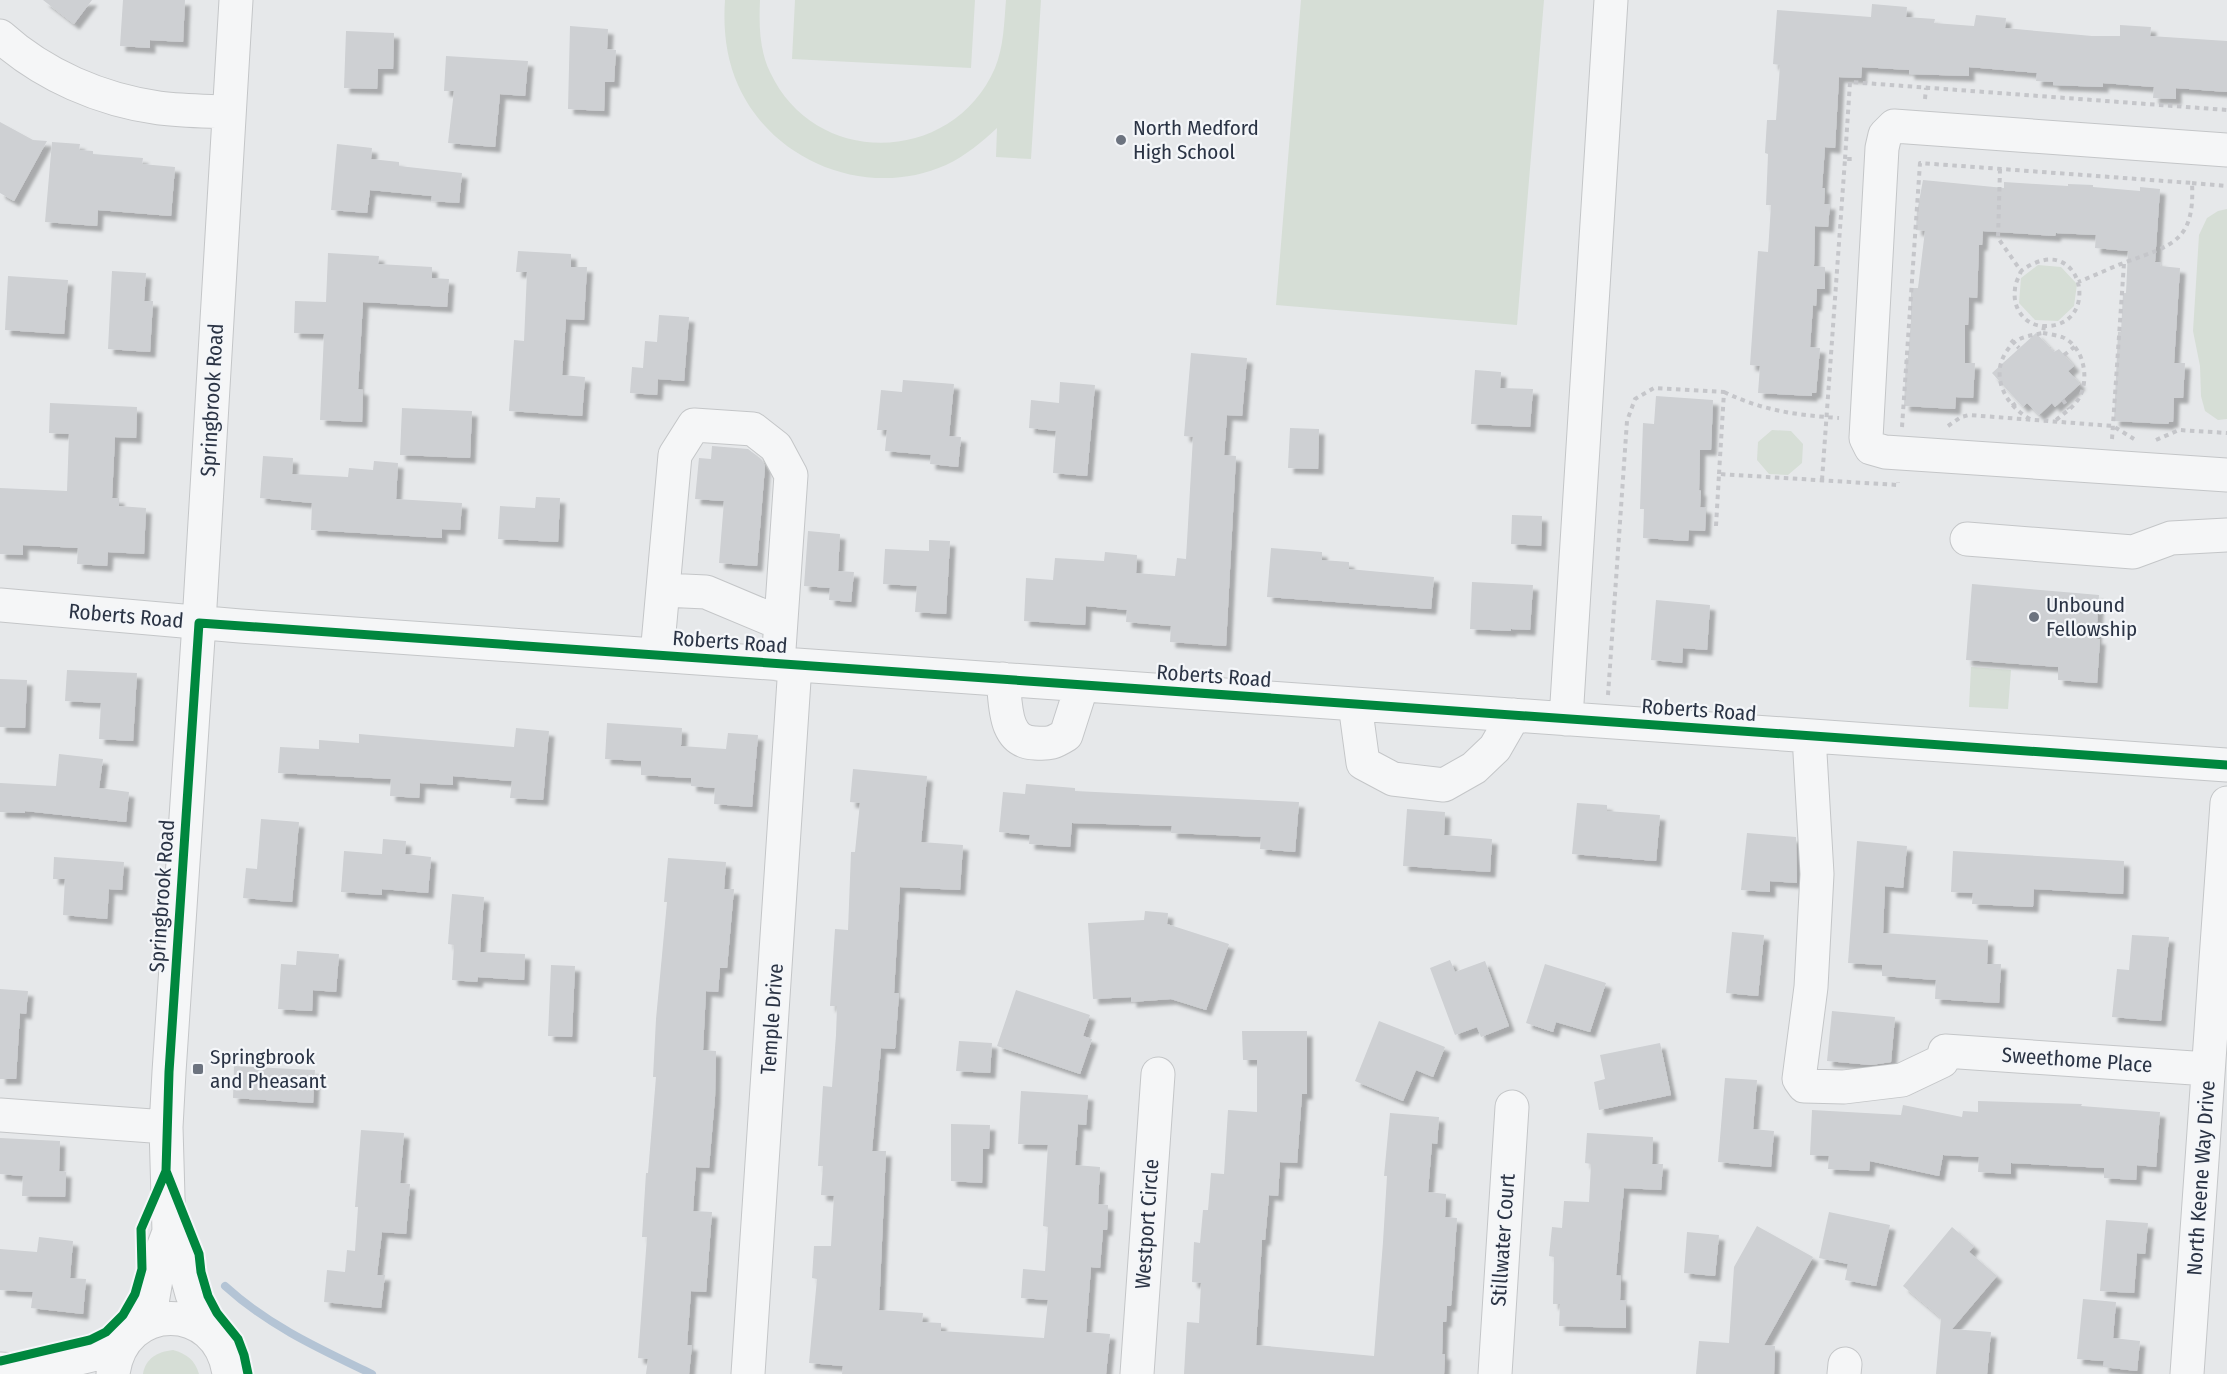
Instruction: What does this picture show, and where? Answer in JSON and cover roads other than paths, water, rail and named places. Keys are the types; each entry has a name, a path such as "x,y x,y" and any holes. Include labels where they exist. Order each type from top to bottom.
{"street":[{"name":"Springbrook Road","path":"125,1349 152,1303 160,1256 169,1232 166,1127 236,0"},
{"path":"1566,719 1611,0"},
{"path":"0,36 18,53 48,70 82,87 116,99 159,108 228,112"},
{"path":"2227,150 1894,126 1885,135 1882,148 1866,438 1871,448 1900,453 2227,475"},
{"name":"Temple Drive","path":"663,590 675,455 694,425 753,429 776,447 791,475 780,623 786,664 748,1374"},
{"path":"1967,539 2133,552 2171,538 2227,535"},
{"path":"657,655 663,590 706,592 780,623"},
{"name":"Roberts Road","path":"0,605 199,623 2227,765"},
{"path":"1003,680 1007,716 1012,733 1026,743 1050,744 1066,735 1082,685"},
{"path":"1355,704 1363,763 1392,779 1444,785 1474,768 1495,748 1514,715"},
{"name":"Sweethome Place","path":"1809,736 1817,874 1811,987 1799,1079 1804,1086 1844,1087 1902,1080 1942,1061 1945,1051 2208,1069"},
{"name":"North Keene Way Drive","path":"2187,1374 2227,803"},
{"name":"Westport Circle","path":"1137,1374 1158,1074"},
{"name":"Stillwater Court","path":"1495,1374 1512,1107"},
{"path":"0,1115 166,1127"},
{"name":"Springbrook Road","path":"169,1232 182,1258 200,1313 227,1361 229,1374"},
{"path":"22,1371 58,1361 125,1349 156,1320 171,1318 186,1320 212,1335"}],"waterway":[{"path":"225,1286 277,1325 372,1374"}],"place":[{"name":"North Medford High School","path":"1121,140"},
{"name":"Unbound Fellowship","path":"2034,617"},
{"name":"Springbrook and Pheasant","path":"198,1069"}]}
